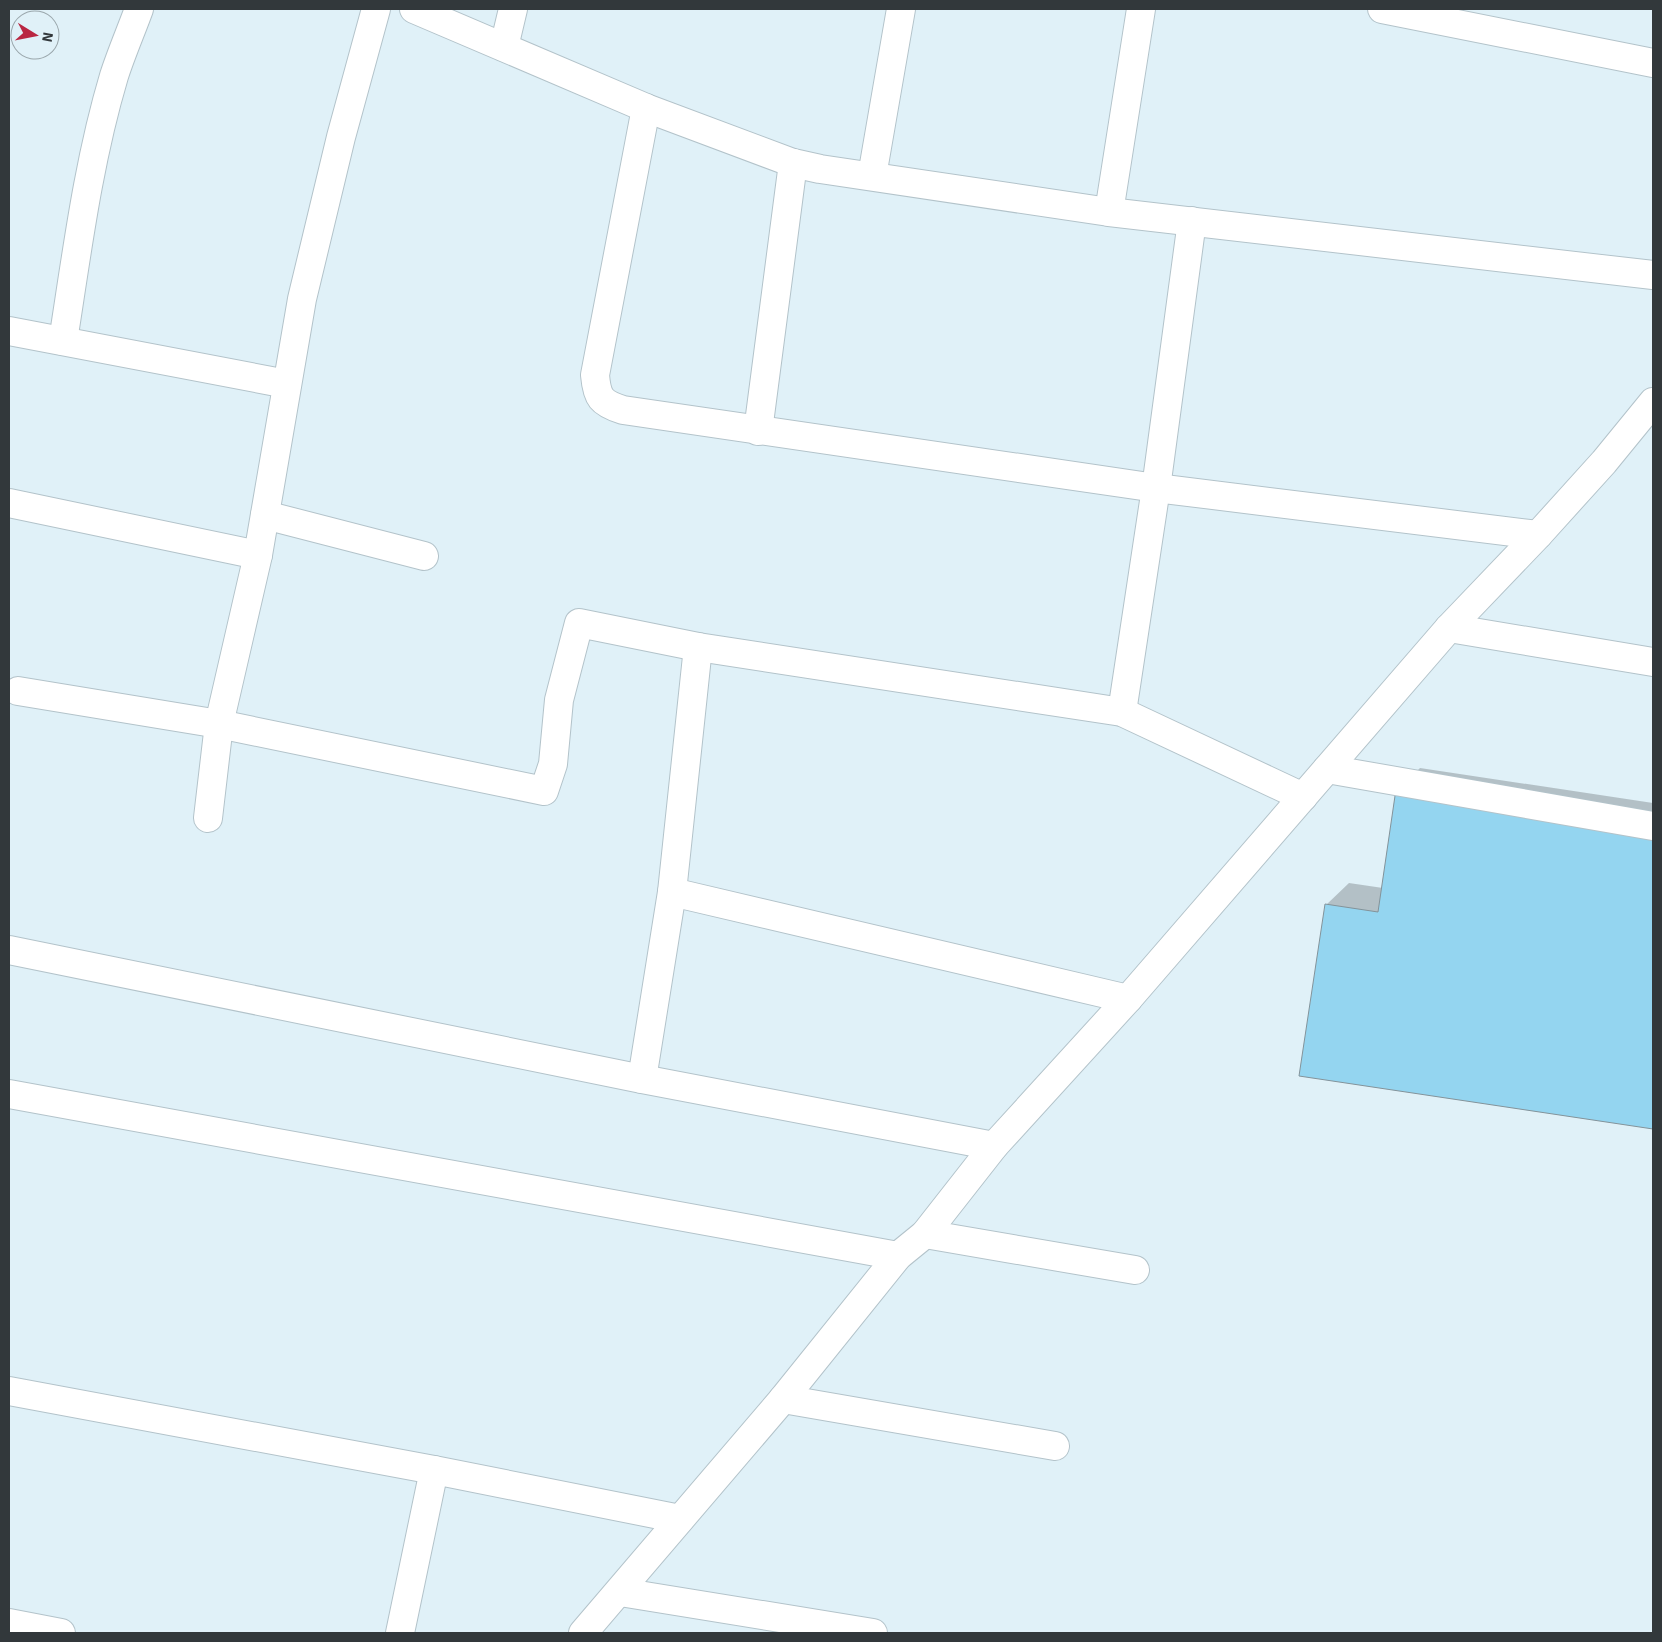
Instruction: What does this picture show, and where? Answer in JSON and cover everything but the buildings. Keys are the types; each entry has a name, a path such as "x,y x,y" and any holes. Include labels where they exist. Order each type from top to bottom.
{"street":[{"path":"63,341 84,202 97,145 114,76 139,9"},
{"path":"208,818 219,724 258,555 302,299 341,137 376,9"},
{"path":"414,9 646,108 793,163 820,169 1109,212 1653,275"},
{"path":"504,47 513,9"},
{"path":"872,176 901,9"},
{"path":"1109,212 1141,9"},
{"path":"1382,9 1653,63"},
{"path":"646,108 595,376 596,391 601,400 610,406 623,410 758,431 1156,488 1538,535"},
{"path":"758,431 793,163"},
{"path":"1122,712 1156,488 1192,222"},
{"path":"9,331 287,384"},
{"path":"583,1633 783,1399 898,1256 925,1234 994,1146 1128,999 1449,628 1538,535 1604,462 1653,402"},
{"path":"9,504 258,555"},
{"path":"265,515 424,556"},
{"path":"18,692 219,724 544,791 554,764 559,700 579,623 698,648 1122,712 1302,797"},
{"path":"1449,628 1653,662"},
{"path":"642,1078 672,892 698,648"},
{"path":"1327,769 1653,826"},
{"path":"672,892 1128,999"},
{"path":"9,950 642,1078 994,1146"},
{"path":"9,1094 898,1256"},
{"path":"925,1234 1134,1270"},
{"path":"9,1391 434,1470 680,1519"},
{"path":"783,1399 1055,1446"},
{"path":"400,1633 434,1470"},
{"path":"620,1592 788,1626 873,1633"},
{"path":"9,1623 61,1633"}]}
